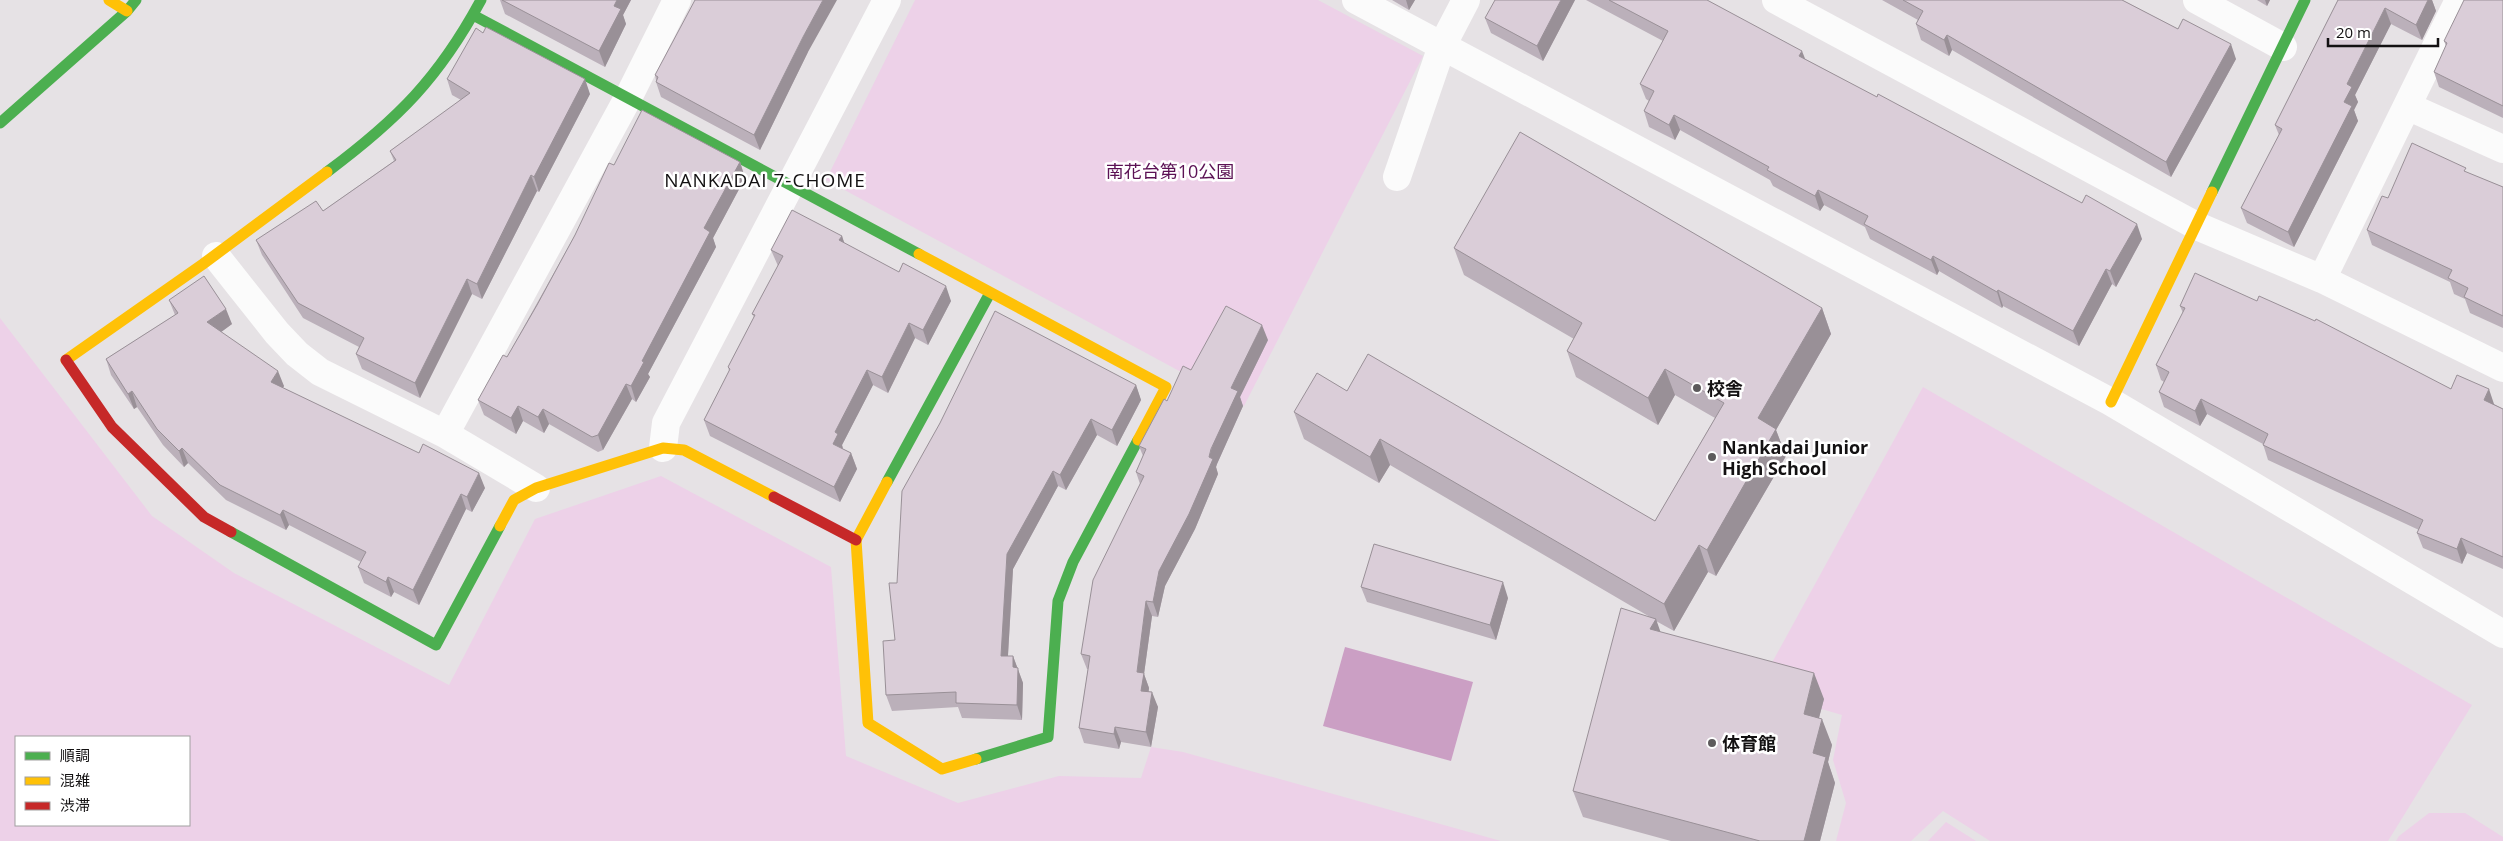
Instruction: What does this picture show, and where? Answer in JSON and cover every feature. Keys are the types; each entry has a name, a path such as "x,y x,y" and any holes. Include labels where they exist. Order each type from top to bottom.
{"main road":[{"path":"109,0 127,11"},
{"path":"0,122 127,11 136,0"},
{"path":"481,0 427,84 351,154 216,256 65,360 112,427 204,517 436,645 514,500 536,488 663,448 684,450 856,540"},
{"path":"2111,402 2305,0"},
{"path":"473,14 629,96 789,185 1166,387 1073,562 1058,601 1048,737 942,769 868,723 856,540 990,293"}],"street":[{"path":"445,434 629,96 677,0"},
{"path":"663,448 666,423 789,185 888,0"},
{"path":"1356,0 2111,402 2503,634"},
{"path":"1397,177 1442,46 1466,0"},
{"path":"1776,0 2197,226 2322,279 2503,368"},
{"path":"2197,0 2283,47"},
{"path":"2322,279 2459,0"},
{"path":"2407,106 2503,149"},
{"path":"216,256 297,354 320,372 445,434 536,488"}],"green space":[{"name":"南花台第10公園","path":"915,0 1318,0 1423,56 1244,406 826,180"},
{"path":"0,318 152,516 234,573 449,685 535,519 661,476 831,567 846,756 958,803 1059,776 1141,778 1151,747 1183,752 1501,841 0,841"},
{"path":"1923,387 2472,705 2388,841 1990,841 1943,811 1911,841 1836,841 1846,803 1833,760 1842,715 1757,690"},
{"path":"2429,813 2465,813 2503,837 2503,841 2396,841 2399,836"},
{"path":"1946,822 1976,841 1928,841"}],"shaded area":[{"path":"1345,647 1473,682 1451,761 1323,726"}],"building":[{"path":"502,0 617,0 614,6 621,9 599,51"},
{"path":"695,0 823,0 754,135 656,82 658,77 655,75"},
{"path":"1495,0 1561,0 1537,46 1485,18"},
{"path":"1609,0 1707,0 1802,51 1799,56 1877,97 1878,94 2082,203 2086,195 2137,224 2110,271 2106,269 2073,331 1998,290 1997,292 1933,256 1931,260 1864,224 1868,216 1818,190 1815,196 1767,170 1769,167 1674,115 1669,125 1644,111 1654,91 1640,84 1668,31"},
{"path":"1903,0 2122,0 2178,29 2183,19 2231,44 2166,162 1947,35 1944,40 1916,24 1923,11"},
{"path":"2338,0 2428,0 2416,25 2385,8 2347,84 2352,87 2344,102 2352,106 2288,232 2241,208 2282,129 2275,125"},
{"path":"2464,0 2503,0 2503,106 2434,72 2447,43 2444,41"},
{"path":"486,27 585,79 534,177 531,175 477,284 467,279 415,383 356,354 364,338 298,303 256,240 316,201 323,211 396,160 390,151 470,93 447,79 476,28 483,33"},
{"path":"642,110 740,162 704,228 710,232 642,361 644,362 631,386 626,384 598,435 592,437 543,409 538,417 518,406 511,418 478,400 503,355 507,357 537,305 575,235 609,163 614,165"},
{"name":"校舎","path":"1520,132 1822,308 1758,418 1776,429 1707,550 1699,545 1664,604 1380,439 1370,457 1294,412 1317,373 1347,391 1368,354 1655,521 1724,403 1665,369 1648,398 1567,351 1582,323 1454,248"},
{"path":"2412,143 2466,168 2464,171 2503,187 2503,316 2464,297 2468,288 2448,278 2452,270 2367,230 2382,196 2388,198"},
{"path":"792,210 842,236 839,240 899,272 903,263 946,286 923,330 909,323 882,377 867,370 835,432 838,434 833,444 851,453 834,487 704,420 730,369 728,367 755,315 752,314 783,256 771,250"},
{"path":"2195,273 2257,301 2259,296 2315,321 2316,319 2451,389 2457,375 2489,389 2484,400 2503,409 2503,557 2461,538 2457,549 2417,533 2423,520 2263,445 2268,434 2201,399 2195,411 2159,392 2169,372 2156,365 2185,308 2180,306"},
{"path":"204,276 226,309 207,322 278,371 271,382 419,453 423,444 479,473 467,497 461,494 413,590 388,577 386,582 358,567 366,552 283,510 280,515 220,485 182,448 179,451 157,429 132,391 128,394 106,359 178,313 169,300"},
{"path":"1226,306 1262,325 1231,388 1238,391 1211,449 1209,457 1213,459 1189,514 1159,571 1153,602 1146,601 1137,672 1144,673 1141,691 1152,692 1146,732 1115,727 1114,734 1079,728 1090,656 1081,654 1093,580 1144,476 1136,472 1146,449 1139,446 1164,399 1167,401 1183,366 1191,370"},
{"path":"995,311 1136,385 1112,430 1091,419 1060,475 1053,471 1007,554 1001,656 1013,656 1013,667 1018,668 1017,705 956,703 956,692 886,695 883,641 895,640 889,583 897,583 902,491 940,423"},
{"path":"1374,544 1503,582 1490,625 1361,587"},
{"name":"体育館","path":"1621,608 1656,619 1650,629 1814,673 1804,714 1822,719 1813,753 1826,757 1804,841 1760,841 1573,791"}],"traffic: fast":[{"path":"0,123 127,11 136,0"},
{"path":"327,172 396,115 433,75 465,28 481,0"},
{"path":"2212,192 2305,0"},
{"path":"473,15 919,254"},
{"path":"887,482 990,293"},
{"path":"976,759 1048,737 1058,601 1073,562 1138,440"},
{"path":"231,532 436,645 500,526"}],"traffic: slow":[{"path":"109,0 127,11"},
{"path":"66,360 203,264 327,172"},
{"path":"2111,402 2212,192"},
{"path":"919,254 1166,387 1138,440"},
{"path":"500,526 514,500 536,488 663,448 684,450 774,497"},
{"path":"887,482 856,540 868,723 942,769 976,759"}],"traffic: jam":[{"path":"66,360 112,427 204,517 231,532"},
{"path":"774,497 856,540"}],"place":[{"name":"校舎","path":"1697,388"},
{"name":"Nankadai Junior High School","path":"1712,457"},
{"name":"体育館","path":"1712,743"}],"district":[{"name":"NANKADAI 7-CHOME","path":"765,180"}]}
